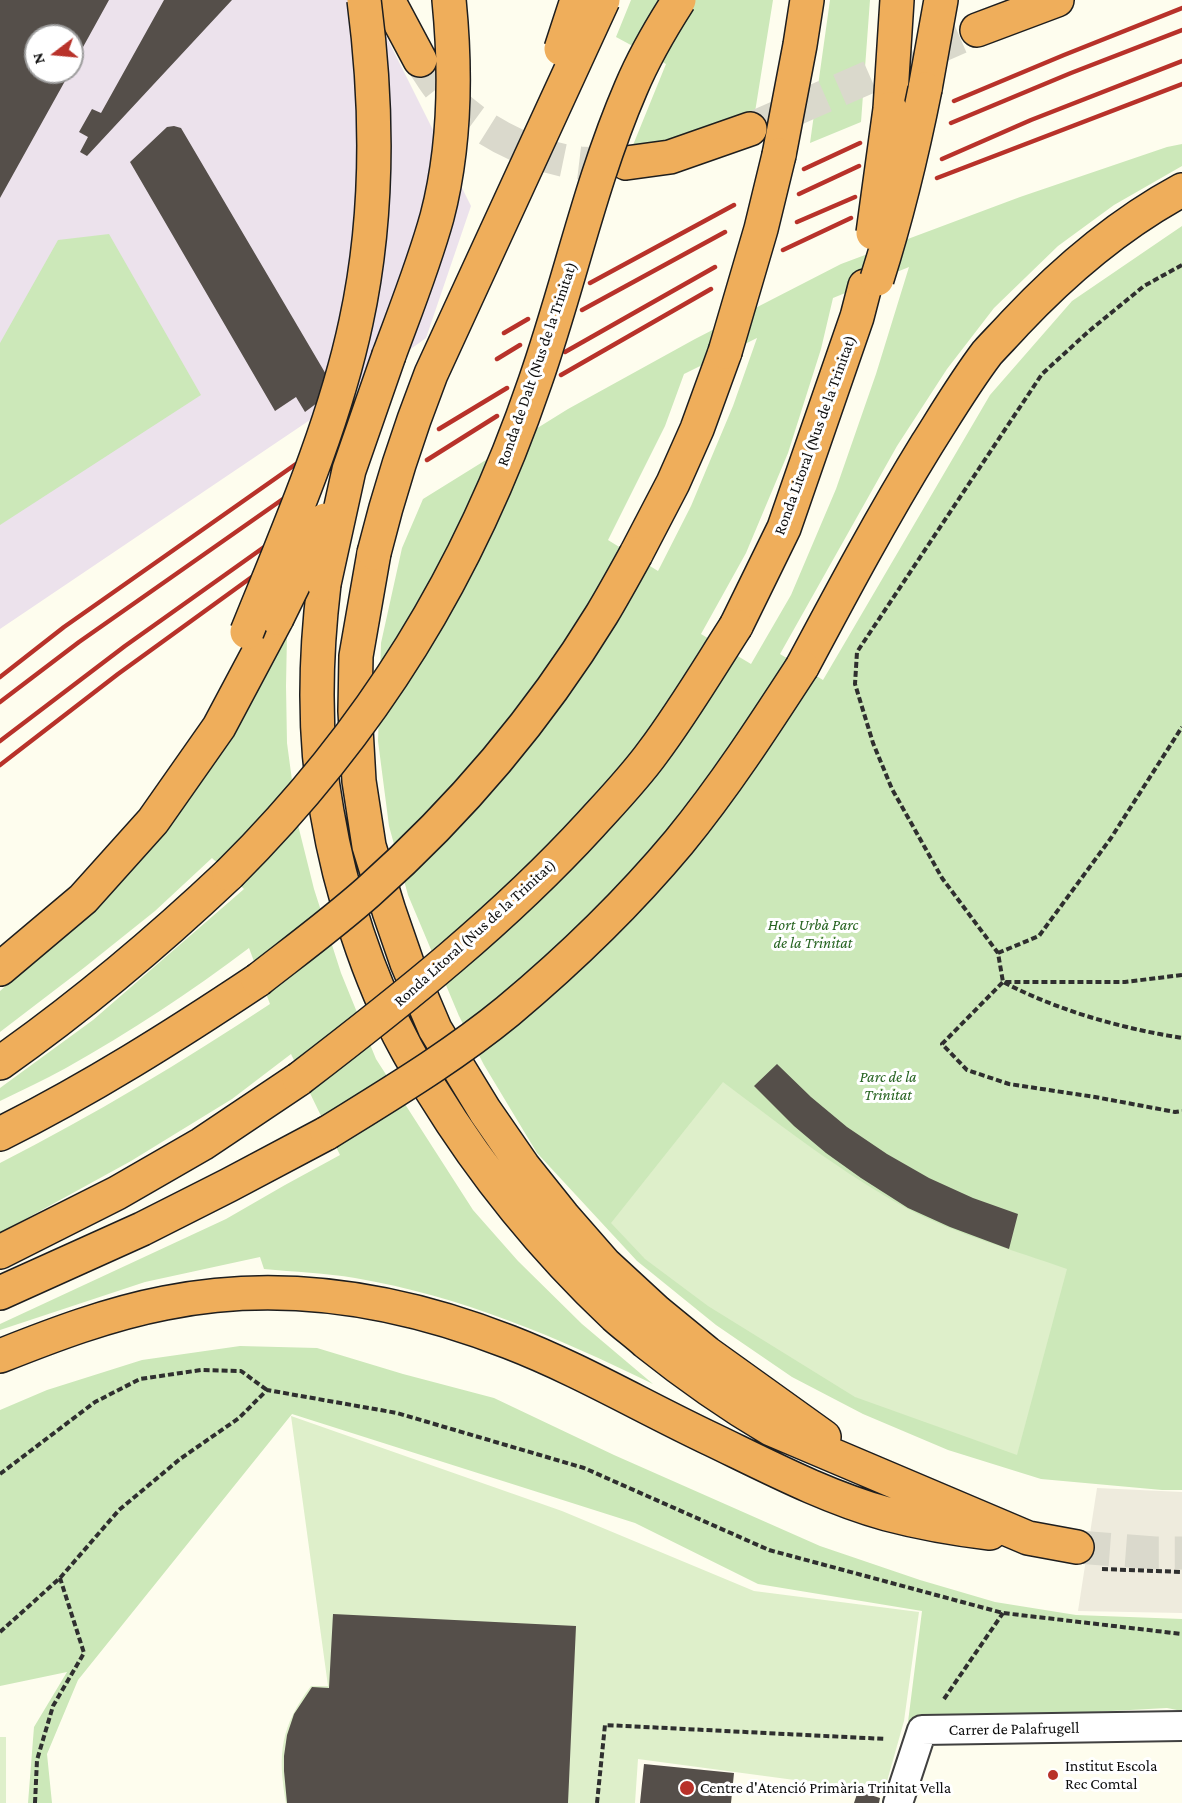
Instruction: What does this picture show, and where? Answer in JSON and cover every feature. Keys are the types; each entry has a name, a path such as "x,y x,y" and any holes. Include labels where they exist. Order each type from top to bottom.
{"highway":[{"path":"83,899 98,869 199,720 226,675 247,632 299,502 342,377 356,322 372,216 374,106 364,0"},
{"path":"388,0 420,60"},
{"path":"0,969 83,899 153,821 219,727 277,618 349,470 420,272 437,215 446,171 454,89 454,45 449,0"},
{"path":"502,221 577,0"},
{"path":"604,0 431,374 412,423 386,504 374,553 356,656 355,711 358,781 369,846 407,963 435,1029 485,1111 523,1166 605,1264 657,1312 707,1353 866,1468"},
{"name":"Ronda de Dalt (Nus de la Trinitat)","path":"0,1063 49,1028 126,967 182,919 229,874 287,813 343,746 374,704 442,596 495,488 519,429 556,318 606,151 631,87 658,33 679,0"},
{"path":"0,1134 71,1097 172,1037 258,980 322,931 369,891 455,807 493,763 568,665 602,614 673,483 697,429 725,352 761,229 779,155 807,0"},
{"path":"871,282 890,109 897,0"},
{"path":"871,282 896,220 925,89 941,0"},
{"path":"977,30 1056,0"},
{"path":"626,163 670,157 750,129"},
{"path":"0,1293 142,1229 327,1133 418,1077 507,1012 584,942 639,887 679,841 744,756 802,668 859,560 908,475 988,353 1039,297 1092,249 1154,205 1182,190"},
{"name":"Ronda Litoral (Nus de la Trinitat)","path":"0,1252 117,1192 202,1144 299,1078 366,1028 452,958 556,863 607,807 653,752 736,626 784,528 871,282"},
{"path":"349,470 324,584 317,637 318,738 326,810 339,870 358,936 377,986 411,1057 447,1114 492,1180 545,1244 616,1317 679,1368 736,1408 771,1429 1028,1538 1084,1558"},
{"path":"0,1356 49,1336 165,1303 224,1294 289,1292 341,1296 403,1308 460,1324 512,1343 568,1368 673,1422 840,1498 936,1526 1028,1538"}],"street":[{"name":"Carrer de Palafrugell","path":"922,1730 1182,1726"},
{"path":"898,1803 922,1730"}],"path":[{"path":"1003,982 998,953 942,878 892,789 873,743 855,684 857,652 1042,374 1089,331 1144,286 1182,265"},
{"path":"998,953 1039,936 1112,838 1182,727"},
{"path":"1182,975 1125,982 1003,982 942,1044 967,1070 1009,1084 1095,1096 1175,1112 1182,1111"},
{"path":"1003,982 1033,998 1080,1014 1139,1031 1182,1038"},
{"path":"0,1474 95,1402 140,1379 201,1370 241,1371 267,1390 397,1413 584,1468 770,1550 1003,1613 1182,1634"},
{"path":"0,1632 60,1578 119,1510 180,1459 239,1418 267,1390"},
{"path":"1084,1558 1182,1572"},
{"path":"35,1803 37,1760 53,1706 84,1653 60,1578"},
{"path":"597,1803 605,1725 898,1740 922,1730 1003,1613"}],"shaded area":[{"path":"0,0 368,0 471,206 426,338 347,395 0,629"},
{"path":"1097,1488 1182,1492 1182,1613 1078,1611"}],"green space":[{"path":"631,0 773,0 755,112 708,132 631,150 666,64 616,37"},
{"path":"830,0 870,0 861,122 810,143"},
{"name":"Parc de la Trinitat","path":"1182,144 1182,166 1114,205 1058,246 994,308 947,369 897,446 780,654 823,680 990,395 1072,301 1182,226 1182,1490 1041,1479 948,1450 863,1414 792,1377 716,1325 637,1261 537,1153 484,1065 459,1016 408,895 389,826 378,741 381,643 402,548 423,499 568,409 695,339 841,264 1020,197 1167,147","holes":["909,267 876,374 836,489 791,595 751,664 701,634 746,553 788,453 821,349 833,298","757,338 733,406 691,506 658,571 608,540 665,426 684,374"]},
{"path":"109,234 201,395 0,525 0,343 58,240"},
{"path":"287,634 287,743 298,825 314,889 341,973 376,1059 473,1210 518,1261 582,1324 653,1384 581,1350 471,1307 355,1278 264,1269 260,1257 145,1282 0,1330 0,1324 226,1219 340,1155 291,1054 232,1099 131,1161 0,1233 0,1163 137,1087 270,1004 249,948 137,1026 66,1068 0,1101 0,1088 93,1020 244,889 212,858 155,911 0,1032 0,991 43,953"},
{"path":"723,1082 836,1165 908,1209 966,1234 1067,1269 1017,1455 855,1397 708,1306 645,1259 611,1223"},
{"path":"240,1346 317,1348 494,1398 614,1455 820,1546 920,1580 995,1602 1076,1615 1182,1619 1182,1711 1167,1708 908,1722 922,1611 758,1584 635,1523 292,1414 78,1680 47,1754 52,1803 28,1803 34,1727 67,1672 0,1686 0,1410 47,1390 142,1360"},
{"path":"291,1416 562,1511 754,1591 919,1612 904,1721 884,1792 638,1759 635,1803 286,1803 282,1755 288,1727 293,1714 311,1686 328,1686"},
{"path":"0,1737 6,1737 6,1803 0,1803"}],"building":[{"path":"0,0 109,0 84,45 84,24 24,24 24,84 63,84 0,198"},
{"path":"164,0 232,0 87,156 80,152 88,137 79,132 92,109 101,113"},
{"path":"167,127 181,128 327,376 321,400 305,412 296,397 275,411 130,162"},
{"path":"777,1064 847,1127 887,1154 929,1178 973,1198 1018,1214 1009,1249 950,1227 908,1208 826,1153 794,1126 754,1086"},
{"path":"333,1614 576,1626 568,1803 287,1803 284,1756 287,1735 294,1714 312,1687 329,1688"},
{"name":"Centre d'Atenció Primària Trinitat Vella","path":"644,1764 734,1773 731,1803 640,1803"},
{"path":"858,1791 880,1798 879,1803 854,1803"}],"tunnel":[{"path":"750,129 977,30"},
{"path":"420,60 438,86 455,104 486,129 504,139 523,148 561,160 580,163 626,163"},
{"path":"1077,1547 1182,1553"}],"railway":[{"path":"954,101 1182,8"},
{"path":"951,123 1182,30"},
{"path":"942,159 1031,120 1182,61"},
{"path":"937,178 1182,84"},
{"path":"804,169 860,143"},
{"path":"799,194 859,166"},
{"path":"797,222 855,197"},
{"path":"590,283 734,205"},
{"path":"783,250 851,218"},
{"path":"582,310 725,232"},
{"path":"565,352 715,267"},
{"path":"561,375 711,289"},
{"path":"504,333 528,319"},
{"path":"497,359 520,345"},
{"path":"439,429 507,388"},
{"path":"427,460 497,416"},
{"path":"0,677 64,627 296,464"},
{"path":"0,702 79,642 283,499"},
{"path":"0,741 125,646 267,545"},
{"path":"0,765 118,674 256,574"}],"place":[{"name":"Institut Escola Rec Comtal","path":"1053,1775"},
{"name":"Centre d'Atenció Primària Trinitat Vella","path":"687,1788"}],"park label":[{"name":"Hort Urbà Parc de la Trinitat","path":"813,934"}]}
